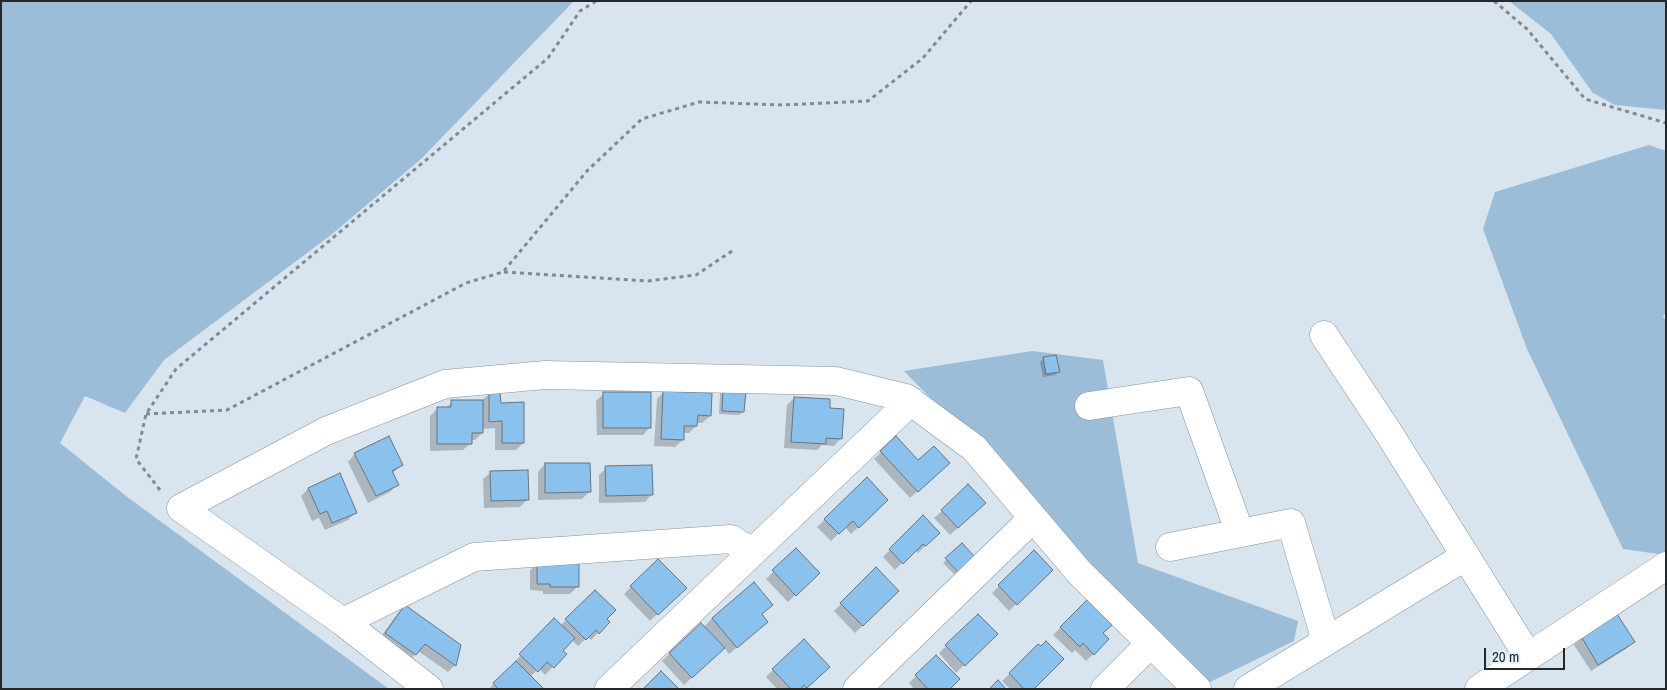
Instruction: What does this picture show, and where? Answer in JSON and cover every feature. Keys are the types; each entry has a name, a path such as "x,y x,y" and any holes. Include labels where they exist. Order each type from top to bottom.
{"street":[{"path":"1324,335 1390,435 1528,656"},
{"path":"429,689 343,622 181,508 326,431 445,384 545,375 836,381 906,398 974,448 1079,572 1197,689"},
{"path":"1089,406 1189,391 1240,533"},
{"path":"609,689 911,401"},
{"path":"857,689 1033,518"},
{"path":"1170,547 1291,523 1326,641"},
{"path":"343,622 474,557 731,540 752,552"},
{"path":"1248,689 1466,556"},
{"path":"1479,689 1666,566"},
{"path":"1105,689 1151,643"}],"path":[{"path":"181,508 160,491 136,459 146,414 176,369 548,58 580,11 596,1"},
{"path":"503,272 587,171 642,119 699,102 782,105 868,100 924,58 971,1"},
{"path":"1494,1 1527,29 1585,99 1666,123"},
{"path":"146,414 227,410 466,283 503,272 648,281 696,275 734,249"}],"shaded area":[{"path":"1,1 574,1 421,159 331,235 164,360 125,413 85,396 60,443 126,496 389,689 1,689"},
{"path":"1509,1 1666,1 1666,110 1615,105 1593,93 1551,34"},
{"path":"1649,145 1666,151 1666,312 1663,317 1666,321 1666,555 1623,549 1527,349 1483,229 1495,192"},
{"path":"1032,351 1103,360 1138,563 1298,621 1294,641 1210,682 1155,632 1018,487 904,371"}],"building":[{"path":"1056,355 1060,372 1046,374 1043,357"},
{"path":"723,389 746,391 744,412 722,411"},
{"path":"663,391 712,393 711,416 698,415 697,426 684,426 684,440 661,439"},
{"path":"489,392 500,392 501,403 524,402 524,443 502,443 502,421 489,422"},
{"path":"603,392 651,392 651,428 603,428"},
{"path":"794,397 830,399 830,408 844,409 842,439 826,438 826,444 791,442"},
{"path":"451,400 483,400 483,433 472,433 472,444 437,444 437,407 451,407"},
{"path":"389,436 403,465 392,471 399,485 376,496 354,453"},
{"path":"896,436 918,460 934,446 950,463 918,492 880,451"},
{"path":"545,463 590,463 591,492 545,493"},
{"path":"652,465 653,495 606,496 605,466"},
{"path":"528,470 529,500 491,501 490,471"},
{"path":"340,473 357,513 332,523 327,511 320,514 308,488"},
{"path":"867,477 888,500 859,528 853,521 839,534 824,519"},
{"path":"968,484 986,503 958,528 941,510"},
{"path":"923,515 940,533 926,546 923,544 903,564 889,549"},
{"path":"962,543 977,559 960,574 945,558"},
{"path":"796,548 820,573 796,596 772,570"},
{"path":"1034,550 1053,570 1017,605 998,585"},
{"path":"658,559 687,588 658,615 630,586"},
{"path":"537,562 579,562 579,587 550,587 550,584 537,584"},
{"path":"876,567 899,591 863,626 840,603"},
{"path":"754,582 773,605 762,614 768,622 737,648 712,618"},
{"path":"595,590 616,610 607,619 610,622 599,634 596,630 586,640 565,619"},
{"path":"1087,600 1112,625 1103,633 1109,639 1094,655 1083,643 1080,647 1060,627"},
{"path":"405,605 461,645 456,666 425,644 416,655 385,633"},
{"path":"978,614 998,634 965,666 945,645"},
{"path":"1617,614 1635,642 1598,665 1581,636"},
{"path":"554,618 575,638 563,651 567,654 554,668 547,662 538,672 519,654"},
{"path":"701,623 725,648 692,678 669,653"},
{"path":"804,639 830,667 807,688 804,685 800,689 791,689 772,669"},
{"path":"1046,641 1064,659 1034,689 1024,689 1009,673 1038,644 1041,646"},
{"path":"936,655 960,679 950,689 928,689 915,675"},
{"path":"516,661 544,689 498,689 493,683"},
{"path":"661,671 679,689 643,689"},
{"path":"998,680 1006,689 989,689"}]}
